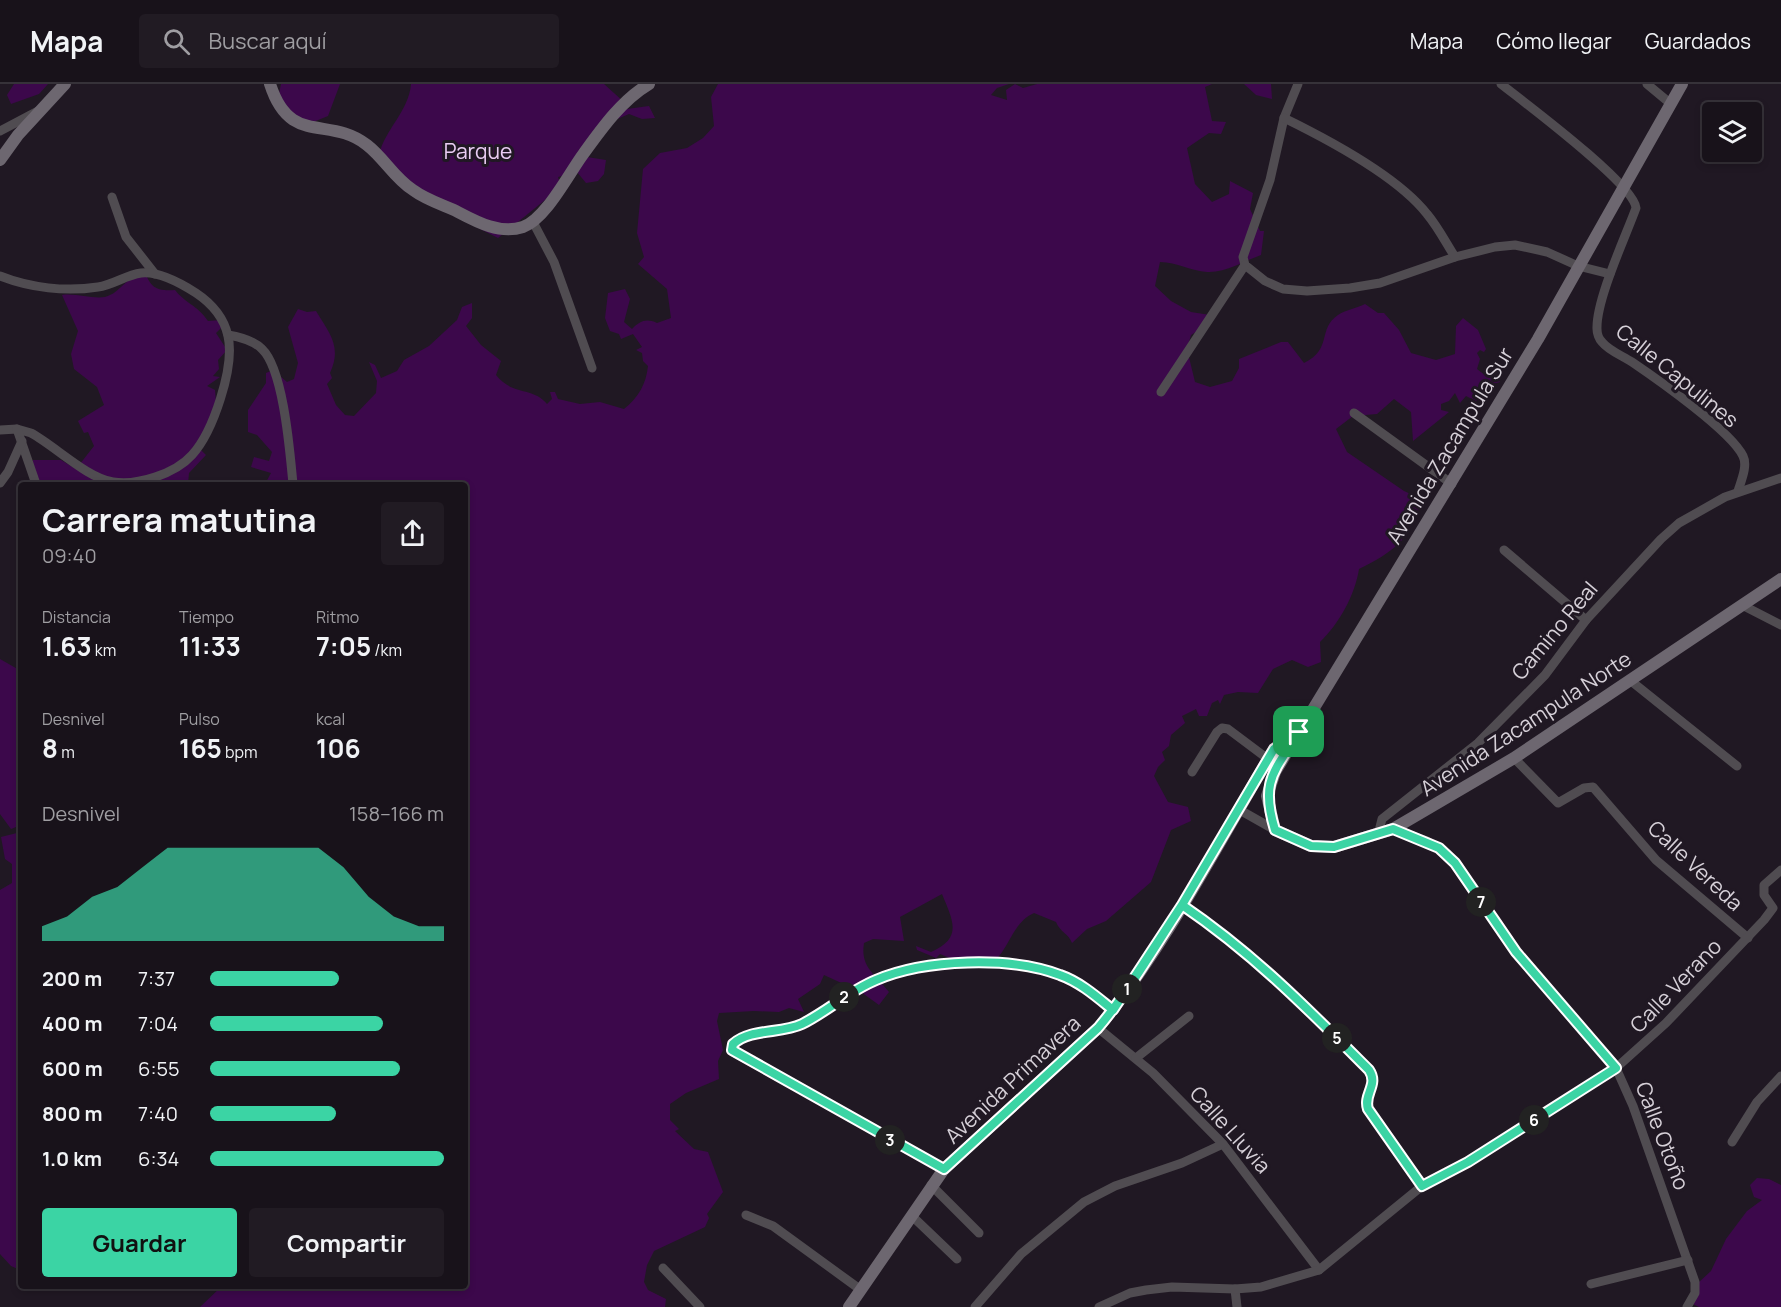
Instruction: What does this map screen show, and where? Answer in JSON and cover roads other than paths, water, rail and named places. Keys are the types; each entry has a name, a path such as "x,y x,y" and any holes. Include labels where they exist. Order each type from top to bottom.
{"main road":[{"path":"0,160 18,135 65,84"},
{"path":"270,84 282,111 294,121 306,127 340,133 365,143 411,189 475,221 493,227 519,228 533,222 607,123 628,100 649,84"},
{"name":"Avenida Zacampula Sur","path":"1275,830 1269,811 1267,788 1452,484 1682,84"},
{"name":"Avenida Zacampula Norte","path":"1275,830 1299,842 1318,847 1334,847 1393,829 1514,758 1781,579"},
{"name":"Avenida Primavera","path":"849,1307 944,1169 1098,1028 1113,1010 1182,905 1268,759 1279,744 1299,732"}],"street":[{"path":"1161,392 1245,265 1245,248 1270,180 1284,118 1298,84"},
{"path":"1501,84 1623,187"},
{"path":"1647,84 1671,104"},
{"path":"0,131 41,110"},
{"path":"1284,118 1318,135 1413,198 1428,214 1455,257"},
{"name":"Calle Capulines","path":"1623,187 1634,200 1636,208 1610,274 1597,329 1602,343 1654,378 1712,423 1737,448 1744,457 1745,465 1738,491"},
{"path":"112,197 117,219 126,237 155,274"},
{"path":"533,222 554,262 592,368"},
{"path":"1245,265 1264,280 1283,289 1320,290 1380,283 1455,257 1495,247 1515,245 1547,252 1578,266 1610,274"},
{"path":"0,276 30,286 95,287 141,273 155,274 197,294 213,307 228,335 225,383 218,404 195,452 171,471 127,482 106,481 40,438 18,429 0,430"},
{"path":"228,335 240,337 262,349 272,363 286,420 293,482"},
{"path":"1354,413 1452,484"},
{"path":"18,429 35,482"},
{"path":"0,483 8,472 22,441"},
{"name":"Camino Real","path":"1378,835 1382,819 1466,753 1545,675 1586,620 1661,539 1679,523 1738,491 1781,478"},
{"path":"1504,550 1586,620"},
{"path":"1742,605 1781,625"},
{"path":"1631,681 1737,766"},
{"path":"1192,772 1217,732 1222,728 1228,729 1268,759"},
{"name":"Calle Vereda","path":"1514,758 1557,803 1584,788 1593,787 1656,860 1748,938"},
{"path":"1238,808 1275,830"},
{"name":"Calle Otoño","path":"1393,829 1427,841 1448,855 1516,952 1616,1068 1637,1116 1695,1282 1695,1293 1687,1307"},
{"name":"Calle Verano","path":"1319,1270 1422,1186 1468,1162 1616,1068 1650,1039 1777,911 1764,895 1764,885 1781,870"},
{"path":"1182,905 1230,937 1275,976 1369,1070 1374,1085 1366,1103 1368,1109 1422,1186"},
{"path":"944,1169 733,1052 732,1047 739,1039 801,1024 876,980 917,969 968,963 1012,964 1060,975 1113,1010"},
{"path":"1136,1058 1189,1016"},
{"name":"Calle Lluvia","path":"1098,1028 1153,1073 1223,1144 1319,1270"},
{"path":"1732,1142 1757,1102 1781,1076"},
{"path":"975,1307 1020,1254 1084,1202 1115,1186 1182,1163 1223,1144"},
{"path":"931,1185 979,1233"},
{"path":"746,1215 773,1226 861,1290"},
{"path":"912,1216 957,1259"},
{"path":"1591,1284 1688,1260"},
{"path":"663,1268 700,1307"},
{"path":"1100,1307 1130,1293 1146,1290 1172,1287 1235,1289 1261,1287 1319,1270"},
{"path":"1235,1289 1237,1307"}],"park label":[{"name":"Parque","path":"478,152"}]}
